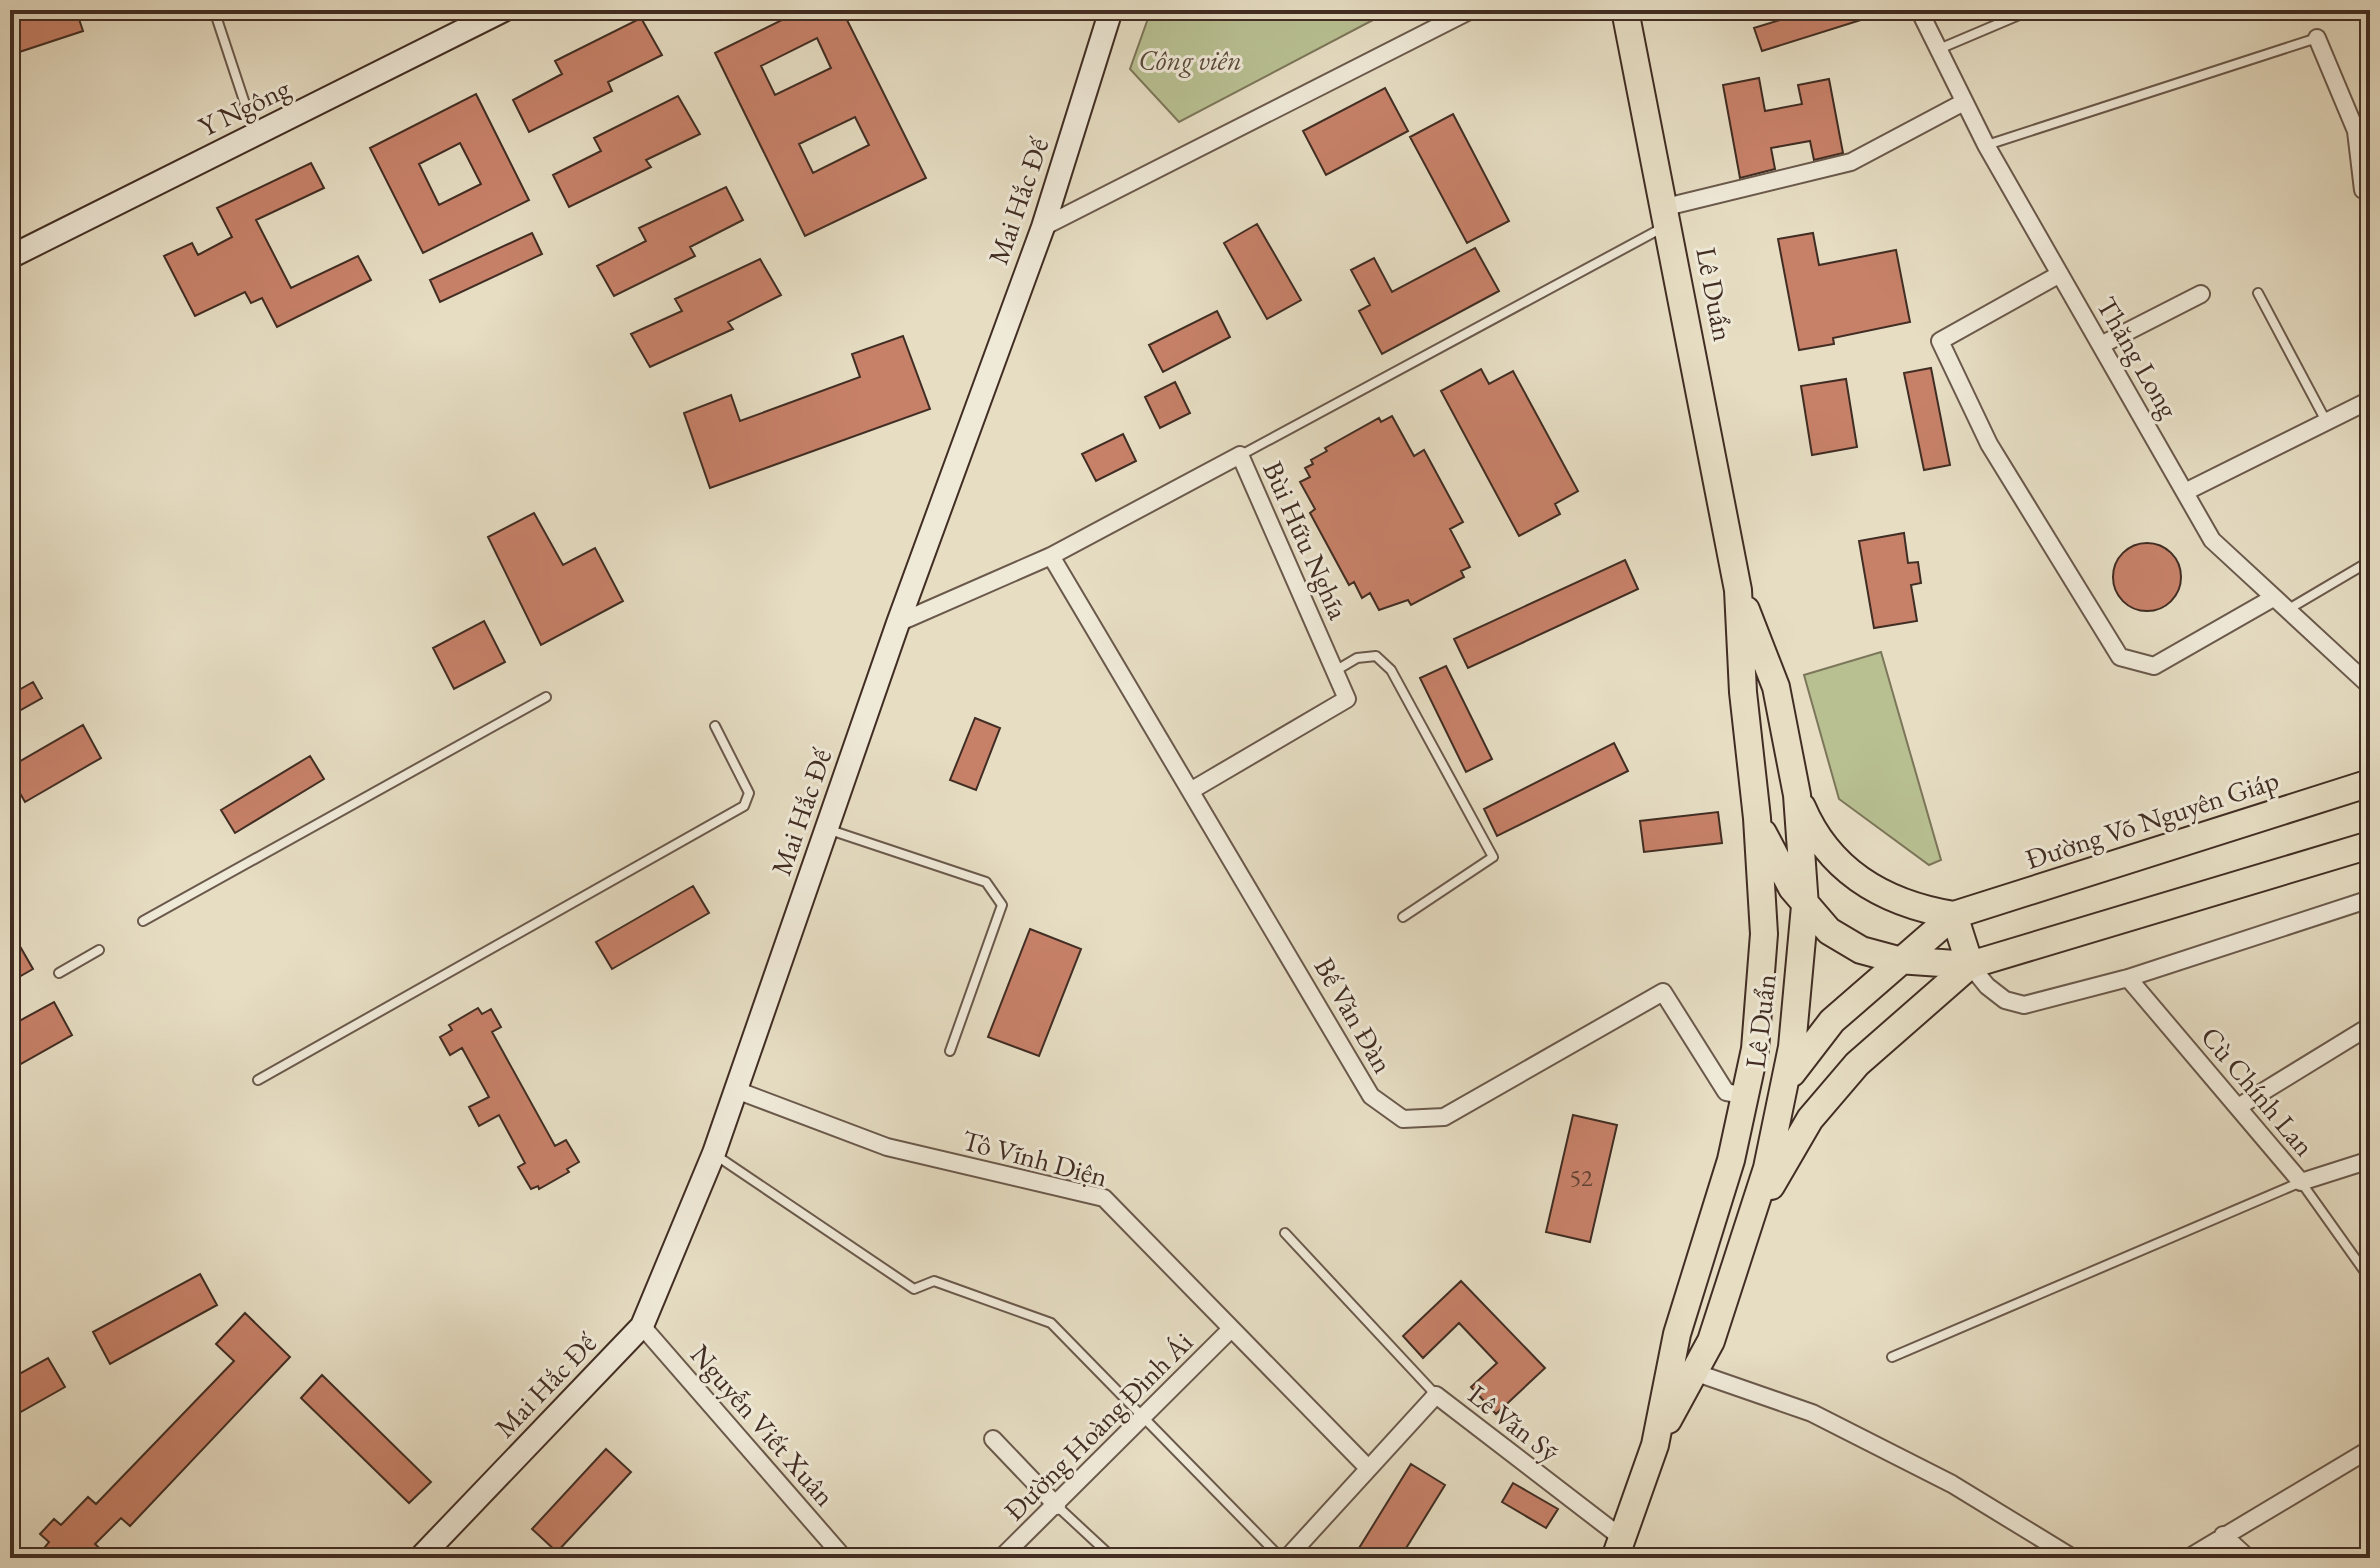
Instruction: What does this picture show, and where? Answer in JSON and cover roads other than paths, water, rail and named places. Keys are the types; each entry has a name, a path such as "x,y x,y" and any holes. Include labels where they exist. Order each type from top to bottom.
{"main road":[{"name":"Lê Duẩn","path":"1625,10 1668,216 1738,590 1743,692 1757,818 1764,934 1755,1049 1745,1096 1731,1160 1677,1334 1655,1445"},
{"name":"Lê Duẩn","path":"1618,1548 1655,1445 1711,1341 1767,1168 1792,1047 1805,906 1797,795 1776,687 1738,590"},
{"name":"Đường Võ Nguyên Giáp","path":"1954,915 2370,783"},
{"path":"1797,795 1811,828 1827,852 1852,875 1885,897 1918,909 1954,915"},
{"path":"1757,818 1775,861 1805,906 1829,931 1851,944 1898,960 1970,965 2370,845"},
{"path":"1731,1160 1805,1051 1832,1021 1898,960 1954,915"},
{"path":"1954,915 1970,965"},
{"path":"1749,1224 1810,1119 1857,1064 1970,965"}],"street":[{"name":"Y Ngông","path":"10,257 504,10"},
{"name":"Mai Hắc Đế","path":"420,1558 642,1326 714,1153 898,623 1043,227 1111,10"},
{"path":"1043,227 1471,10"},
{"name":"Thăng Long","path":"1919,10 1986,145 2212,540 2370,686"},
{"path":"2317,38 2356,131 2363,190"},
{"path":"1668,216 1851,162 1964,102"},
{"path":"2060,274 1940,341 1989,444 2120,657 2154,666 2273,598"},
{"path":"2101,345 2201,294"},
{"path":"2185,492 2370,400"},
{"name":"Bùi Hữu Nghĩa","path":"898,623 1051,556 1240,455 1347,699 1192,790"},
{"name":"Bế Văn Đàn","path":"1051,556 1371,1096 1403,1119 1444,1117 1663,992 1726,1092 1745,1096"},
{"path":"1970,965 1987,986 2005,1000 2024,1005 2128,978 2370,899"},
{"name":"Cù Chính Lan","path":"2128,978 2301,1182 2370,1160"},
{"path":"2238,1107 2370,1026"},
{"name":"Tô Vĩnh Diện","path":"736,1090 887,1147 1104,1198 1367,1467"},
{"name":"Nguyễn Viết Xuân","path":"642,1326 844,1558"},
{"name":"Đường Hoàng Đình Ái","path":"1001,1558 1057,1506 1231,1329"},
{"path":"1694,1372 1812,1413 1952,1484 2065,1556"},
{"name":"Lê Văn Sỹ","path":"1284,1558 1436,1395 1618,1548"},
{"path":"993,1439 1057,1506"},
{"path":"2188,1558 2223,1535 2367,1456"},
{"path":"2223,1535 2248,1558"}],"lane":[{"path":"214,10 255,135"},
{"path":"1939,49 2031,10"},
{"path":"1986,145 2317,38"},
{"path":"2363,190 2370,214"},
{"path":"1240,455 1668,216"},
{"path":"2258,293 2326,421"},
{"path":"2286,611 2370,561"},
{"path":"1335,671 1357,658 1376,656 1391,670 1493,857 1403,917"},
{"path":"143,921 546,697"},
{"path":"258,1080 744,806 749,793 715,726"},
{"path":"827,828 986,882 998,895 1002,905 950,1051"},
{"path":"59,973 99,950"},
{"path":"714,1153 914,1289 934,1281 1051,1323 1284,1558"},
{"path":"1892,1357 2301,1182 2370,1279"},
{"path":"1285,1233 1436,1395"},
{"path":"1057,1506 1113,1558"}],"park label":[{"name":"Công viên","path":"1190,60"}]}
